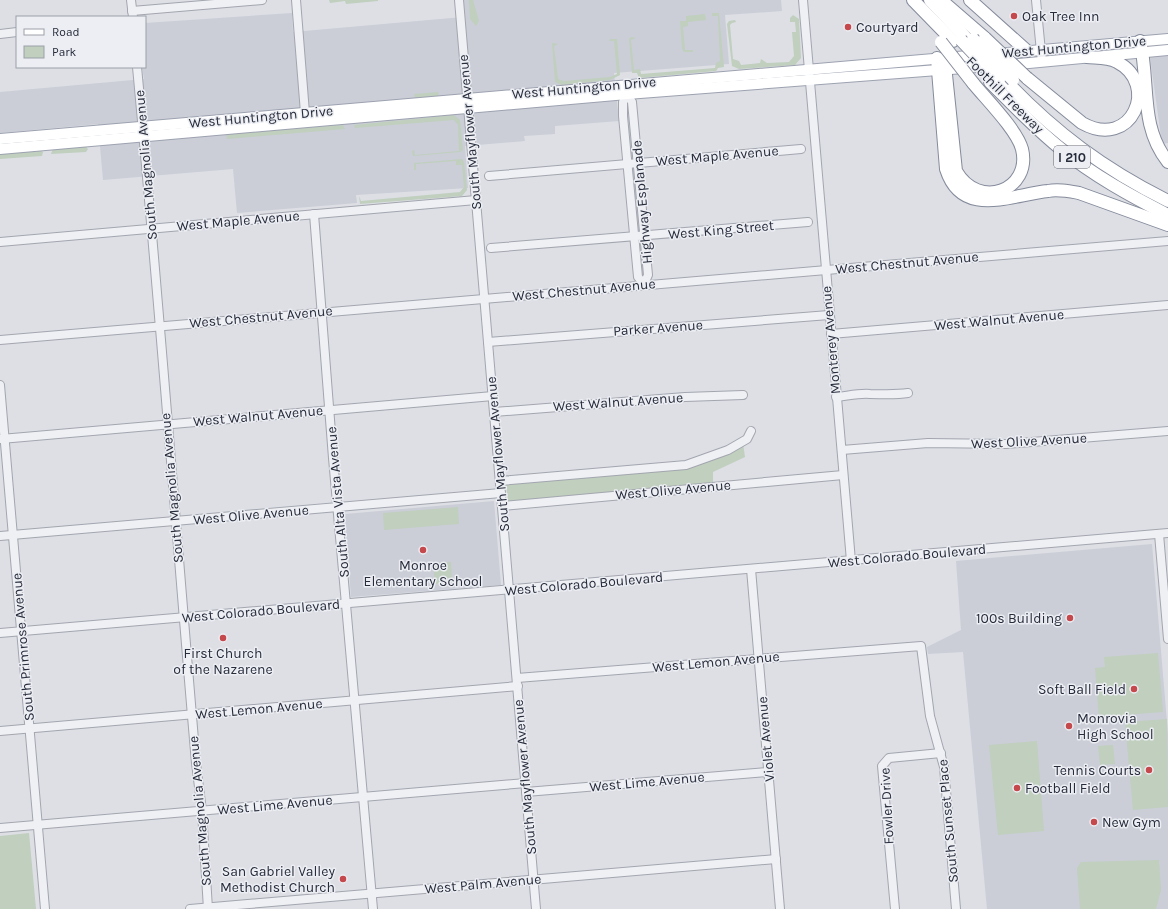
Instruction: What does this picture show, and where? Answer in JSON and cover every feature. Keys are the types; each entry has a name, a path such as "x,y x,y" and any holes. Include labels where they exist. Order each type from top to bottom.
{"highway":[{"path":"912,0 959,40"},
{"path":"923,0 959,40"},
{"path":"930,0 959,40 973,82 1013,132 1020,144 1023,154 1022,166 1015,180 1004,189 994,193 983,193 970,188 960,179 956,171 941,64"},
{"name":"Foothill Freeway","path":"937,0 959,40 1002,80 1085,147 1140,182 1168,195"},
{"path":"941,0 985,38 1027,78 1082,124 1091,129 1102,131 1118,127 1130,118 1136,108 1138,98 1135,82 1130,73 1118,62 1111,59 1087,57"},
{"path":"970,0 1027,52"},
{"name":"Foothill Freeway","path":"959,40 1002,80 1033,125 1061,149 1116,187 1168,215"},
{"path":"1142,46 1150,127 1158,148 1168,162"},
{"path":"941,64 946,169 953,184 962,193 973,199 986,201 1047,191 1069,191 1168,225"},
{"path":"1002,80 1063,136 1091,157 1139,187 1168,201"},
{"path":"1002,80 1057,136 1098,168 1168,207"}],"main road":[{"name":"West Huntington Drive","path":"0,138 272,125 468,110 626,89 807,69 1042,62 1087,57 1142,46 1168,38"},
{"name":"West Huntington Drive","path":"0,149 305,113 467,99 810,80 1041,50 1142,46 1168,50"},
{"path":"332,120 343,115 363,113 367,108"},
{"path":"272,125 280,121 300,119 305,113"}],"street":[{"path":"131,0 133,14 262,0"},
{"path":"296,0 305,113"},
{"name":"South Mayflower Avenue","path":"459,0 518,682 536,909"},
{"name":"Monterey Avenue","path":"803,0 807,69 810,80 851,561"},
{"path":"1036,0 1042,62"},
{"path":"0,34 16,32"},
{"name":"South Magnolia Avenue","path":"137,68 152,229 158,326 183,618 202,811 208,908"},
{"name":"Highway Esplanade","path":"626,89 632,102 639,163 648,275 644,284 638,277 634,238 623,116 623,102 626,89"},
{"name":"West Maple Avenue","path":"488,176 801,148"},
{"name":"West Maple Avenue","path":"0,242 476,200"},
{"name":"South Alta Vista Avenue","path":"314,214 373,909"},
{"name":"West King Street","path":"491,248 634,238 808,222"},
{"name":"West Chestnut Avenue","path":"0,340 644,284 1168,241"},
{"name":"West Walnut Avenue","path":"831,334 1168,305"},
{"name":"Parker Avenue","path":"488,342 829,315"},
{"name":"South Primrose Avenue","path":"0,385 2,438 13,535 46,909"},
{"path":"836,397 908,393"},
{"name":"West Walnut Avenue","path":"494,412 685,397 743,395"},
{"name":"West Walnut Avenue","path":"2,438 493,396"},
{"name":"West Olive Avenue","path":"500,481 686,465 728,450 747,439 751,431"},
{"name":"West Olive Avenue","path":"842,450 928,443 1006,444 1168,431"},
{"name":"West Olive Avenue","path":"502,506 844,475"},
{"name":"West Olive Avenue","path":"0,536 501,493"},
{"name":"West Colorado Boulevard","path":"0,633 1168,533"},
{"path":"1159,534 1168,639"},
{"name":"Violet Avenue","path":"751,569 780,909"},
{"name":"West Lemon Avenue","path":"0,731 356,701 518,682 915,645"},
{"name":"South Sunset Place","path":"915,645 921,646 923,650 930,716 944,767 956,909"},
{"name":"Fowler Drive","path":"895,909 882,766 889,758 941,753"},
{"name":"West Lime Avenue","path":"526,792 768,772"},
{"name":"West Lime Avenue","path":"0,828 526,783"},
{"name":"West Palm Avenue","path":"190,909 776,859"}],"shaded area":[{"path":"462,0 781,0 782,11 725,15 729,64 614,73 619,121 555,126 555,134 524,136 525,141 465,146 468,188 356,195 357,203 237,213 233,169 103,180 98,124 0,133 0,92 144,79 142,68 146,68 146,23 292,13 293,32 463,17"},
{"path":"1168,55 1168,143 1162,144 1150,57"},
{"name":"Monroe Elementary School","path":"494,501 501,585 351,597 345,514"},
{"name":"Monrovia High School","path":"1152,544 1168,734 1168,909 987,909 963,652 928,654 927,647 961,630 956,561"}],"green space":[{"path":"329,0 378,1 346,4 345,1 330,3"},
{"path":"469,0 473,0 479,21 476,26 470,19"},
{"path":"712,13 719,13 724,67 718,68 716,71 639,78 637,73 632,73 629,39 631,37 636,38 631,40 634,70 640,69 641,74 715,68 716,63 720,61 718,16 712,16"},
{"path":"705,14 706,20 688,22 688,26 683,27 685,50 693,50 693,52 684,52 682,49 680,21 686,21 686,16"},
{"path":"793,15 799,19 801,58 795,65 739,69 732,66 727,24 729,21 735,20 736,22 730,25 733,59 739,61 741,65 760,63 761,59 767,63 789,62 794,56 792,32 796,32 795,22 790,22 790,18"},
{"path":"610,39 617,39 620,75 610,80 562,85 555,82 552,43 558,44 554,46 558,79 564,81 610,77 617,74 614,41 609,41"},
{"path":"438,92 439,96 415,98 414,94"},
{"path":"454,115 460,120 463,150 460,152 413,156 412,151 414,150 415,155 459,151 458,125 454,120 355,128 354,125"},
{"path":"343,125 345,129 227,139 226,134"},
{"path":"85,146 88,149 86,152 51,154 53,149"},
{"path":"43,152 42,156 0,159 0,154"},
{"path":"462,159 464,162 467,190 462,196 360,204 359,196 361,201 460,192 464,187 462,165 456,165 456,161 416,164 416,170 414,170 414,163"},
{"path":"743,443 745,457 713,472 713,483 508,501 506,484 670,468"},
{"path":"458,507 459,524 384,530 383,513"},
{"path":"451,562 452,582 435,584 433,563"},
{"name":"Soft Ball Field","path":"1158,653 1163,712 1110,716 1099,719 1095,668 1105,667 1104,657"},
{"name":"Tennis Courts","path":"1167,719 1168,807 1133,810 1125,722"},
{"name":"Football Field","path":"1037,741 1044,831 998,835 989,745"},
{"path":"1113,745 1115,764 1100,765 1098,746"},
{"path":"29,833 36,909 0,909 0,836"},
{"path":"1159,860 1161,890 1156,909 1080,909 1077,868 1081,862"}],"place":[{"name":"Oak Tree Inn","path":"1014,16"},
{"name":"Courtyard","path":"848,27"},
{"name":"Monroe Elementary School","path":"423,550"},
{"name":"100s Building","path":"1070,618"},
{"name":"First Church of the Nazarene","path":"223,638"},
{"name":"Soft Ball Field","path":"1134,689"},
{"name":"Monrovia High School","path":"1069,726"},
{"name":"Tennis Courts","path":"1149,770"},
{"name":"Football Field","path":"1017,788"},
{"name":"New Gym","path":"1094,822"},
{"name":"San Gabriel Valley Methodist Church","path":"343,879"}]}
